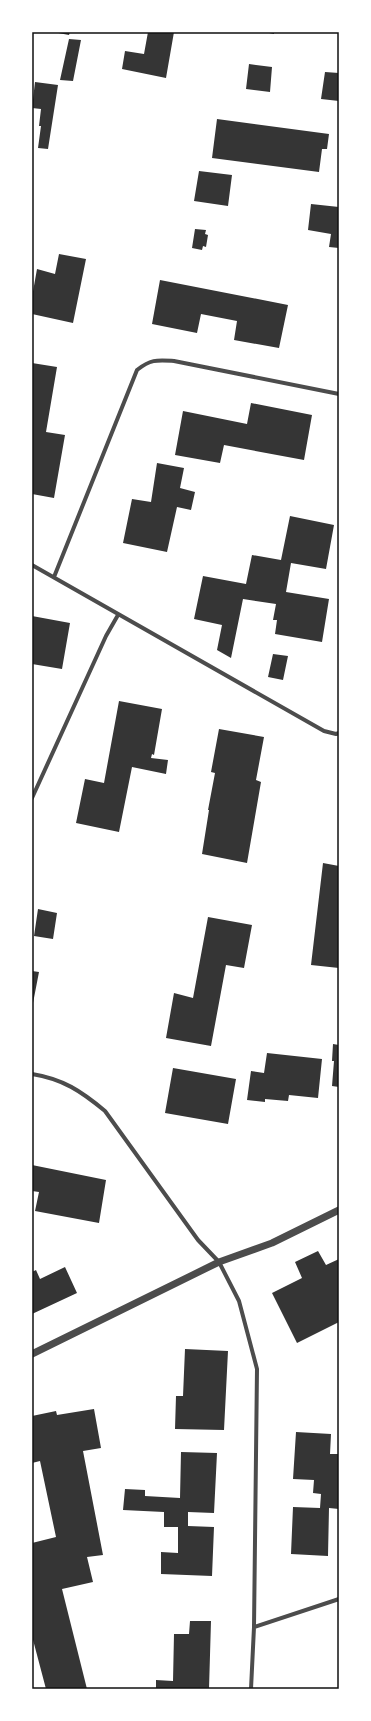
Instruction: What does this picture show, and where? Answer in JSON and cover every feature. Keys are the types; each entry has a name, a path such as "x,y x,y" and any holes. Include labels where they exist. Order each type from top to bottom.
{"street":[{"path":"54,577 137,370 147,362 159,360 174,361 339,394"},
{"path":"32,565 324,731 336,734 339,733"},
{"path":"32,798 106,636 118,615"},
{"path":"32,1074 66,1084 86,1094 105,1111 198,1240 219,1262 239,1301 257,1369 254,1627 251,1689"},
{"path":"32,1354 219,1262 272,1243 339,1210"},
{"path":"254,1627 339,1599"}],"building":[{"path":"53,32 70,32 69,35"},
{"path":"148,32 174,32 166,78 122,69 125,51 144,54"},
{"path":"69,39 81,40 73,81 60,80"},
{"path":"249,64 272,67 270,92 246,89"},
{"path":"325,72 339,73 339,101 321,99"},
{"path":"35,82 58,85 48,149 38,148 41,126 39,126 41,109 32,108"},
{"path":"217,119 329,134 327,149 322,149 319,172 212,158"},
{"path":"199,171 232,175 228,206 194,201"},
{"path":"311,204 339,207 339,248 329,247 331,234 308,230"},
{"path":"195,229 206,230 205,234 208,235 206,247 203,246 202,250 192,248"},
{"path":"59,254 86,259 73,323 32,314 32,297 37,269 55,274"},
{"path":"160,280 288,305 279,348 234,340 237,321 201,314 197,333 152,324"},
{"path":"32,363 57,367 46,432 65,435 54,498 32,494"},
{"path":"251,403 312,415 304,460 224,445 220,463 175,455 183,411 247,424"},
{"path":"157,463 184,468 180,488 195,492 191,510 177,507 167,552 123,543 132,499 151,502"},
{"path":"290,516 334,525 326,569 291,563 286,592 329,599 322,642 275,634 277,620 273,620 276,604 243,599 231,658 217,650 222,625 194,619 203,576 246,584 252,555 281,560"},
{"path":"32,616 70,623 62,669 32,664"},
{"path":"273,654 288,656 283,680 268,677"},
{"path":"119,701 162,709 154,755 152,754 151,758 168,760 166,774 132,767 119,832 76,823 85,779 104,783"},
{"path":"219,729 264,737 256,780 261,782 247,863 202,854 215,773 211,772"},
{"path":"323,863 339,866 339,968 311,965"},
{"path":"38,909 57,913 53,939 34,936"},
{"path":"208,917 252,925 244,968 226,965 211,1046 166,1038 174,993 193,998"},
{"path":"32,971 39,972 33,1003 32,1003"},
{"path":"333,1044 339,1045 339,1087 332,1086 334,1061 332,1061"},
{"path":"267,1053 322,1059 318,1098 289,1095 288,1101 265,1099 265,1102 247,1100 251,1071 264,1073"},
{"path":"173,1068 236,1079 228,1124 165,1113"},
{"path":"32,1165 106,1180 99,1223 35,1211 39,1192 32,1191"},
{"path":"318,1251 326,1265 339,1259 339,1322 297,1343 272,1293 302,1278 295,1262"},
{"path":"65,1267 77,1293 32,1314 32,1272 36,1270 40,1279"},
{"path":"185,1349 228,1351 224,1430 175,1429 176,1396 183,1396"},
{"path":"94,1409 101,1448 83,1451 103,1555 87,1557 93,1582 62,1589 87,1689 46,1689 32,1636 32,1543 56,1537 40,1461 32,1463 32,1416 56,1411 57,1415"},
{"path":"296,1432 331,1434 330,1454 339,1454 339,1509 329,1508 328,1556 291,1554 293,1507 320,1508 321,1494 313,1493 314,1480 293,1479"},
{"path":"181,1452 217,1453 214,1513 188,1512 188,1526 214,1527 212,1576 161,1574 161,1552 178,1553 178,1527 164,1527 164,1512 123,1510 125,1489 145,1490 145,1496 180,1498"},
{"path":"190,1621 211,1621 209,1689 156,1689 156,1680 173,1681 174,1634 189,1634"}]}
